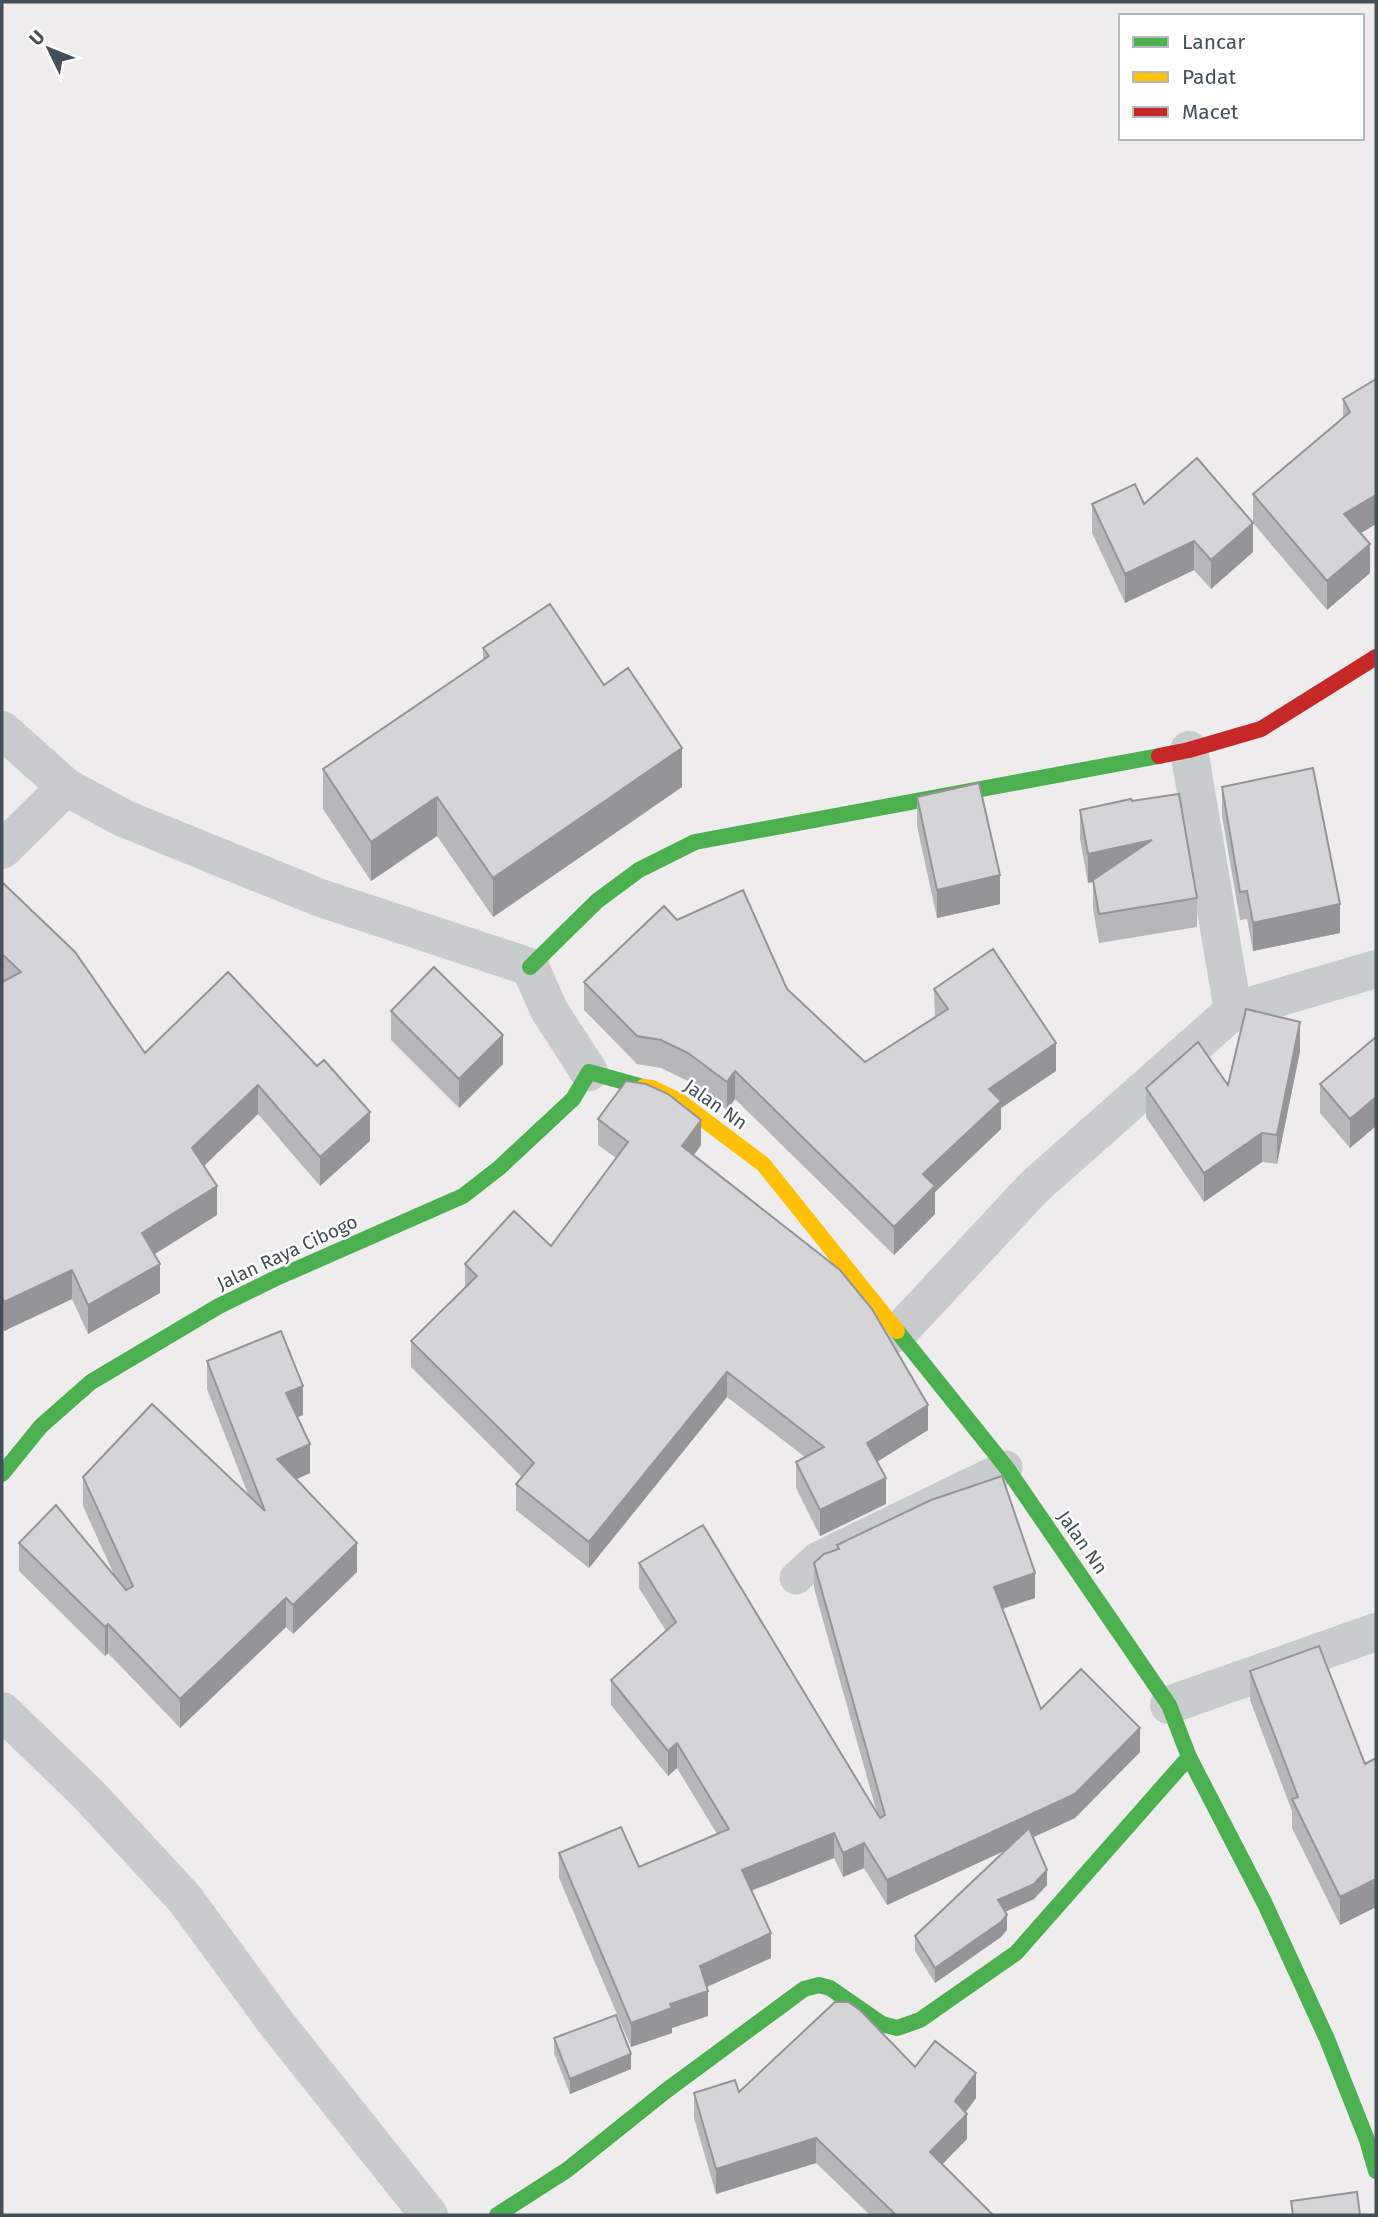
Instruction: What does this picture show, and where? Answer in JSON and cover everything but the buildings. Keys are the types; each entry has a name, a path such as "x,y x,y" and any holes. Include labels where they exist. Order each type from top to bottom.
{"street":[{"path":"530,967 597,901 639,870 695,842 1189,750 1261,729 1376,657"},
{"path":"2,730 66,787 123,818 318,897 530,967 549,1010 589,1072"},
{"path":"1189,750 1233,1011"},
{"path":"2,850 66,787"},
{"path":"898,1333 1034,1187 1233,1011 1376,969"},
{"name":"Jalan Nn","path":"589,1072 634,1086 652,1088 679,1101 763,1164 1006,1467 1169,1705 1189,1757 1265,1904 1321,2027 1367,2140 1376,2171"},
{"name":"Jalan Raya Cibogo","path":"2,1474 41,1426 91,1382 219,1306 463,1196 508,1160 573,1099 589,1072"},
{"path":"1169,1705 1376,1632"},
{"path":"2,1710 88,1794 185,1899 276,2023 429,2215"},
{"path":"497,2215 567,2170 667,2090 804,1989 819,1985 830,1988 882,2024 897,2028 920,2020 942,2006 1016,1953 1189,1757"}],"lane":[{"path":"796,1578 818,1558 1006,1467"}],"traffic: fast":[{"path":"530,967 597,901 639,870 695,842 1159,756"},
{"path":"2,1474 41,1426 91,1382 219,1306 463,1196 499,1168 573,1099 589,1072 643,1087"},
{"path":"897,1331 1006,1467 1169,1705 1189,1757 1265,1904 1327,2039 1367,2140 1376,2171"},
{"path":"497,2215 567,2170 667,2090 804,1989 819,1985 830,1988 882,2024 897,2028 920,2020 1016,1953 1189,1757"}],"traffic: slow":[{"path":"643,1087 652,1088 679,1101 763,1164 897,1331"}],"traffic: jam":[{"path":"1159,756 1261,729 1376,657"}]}
